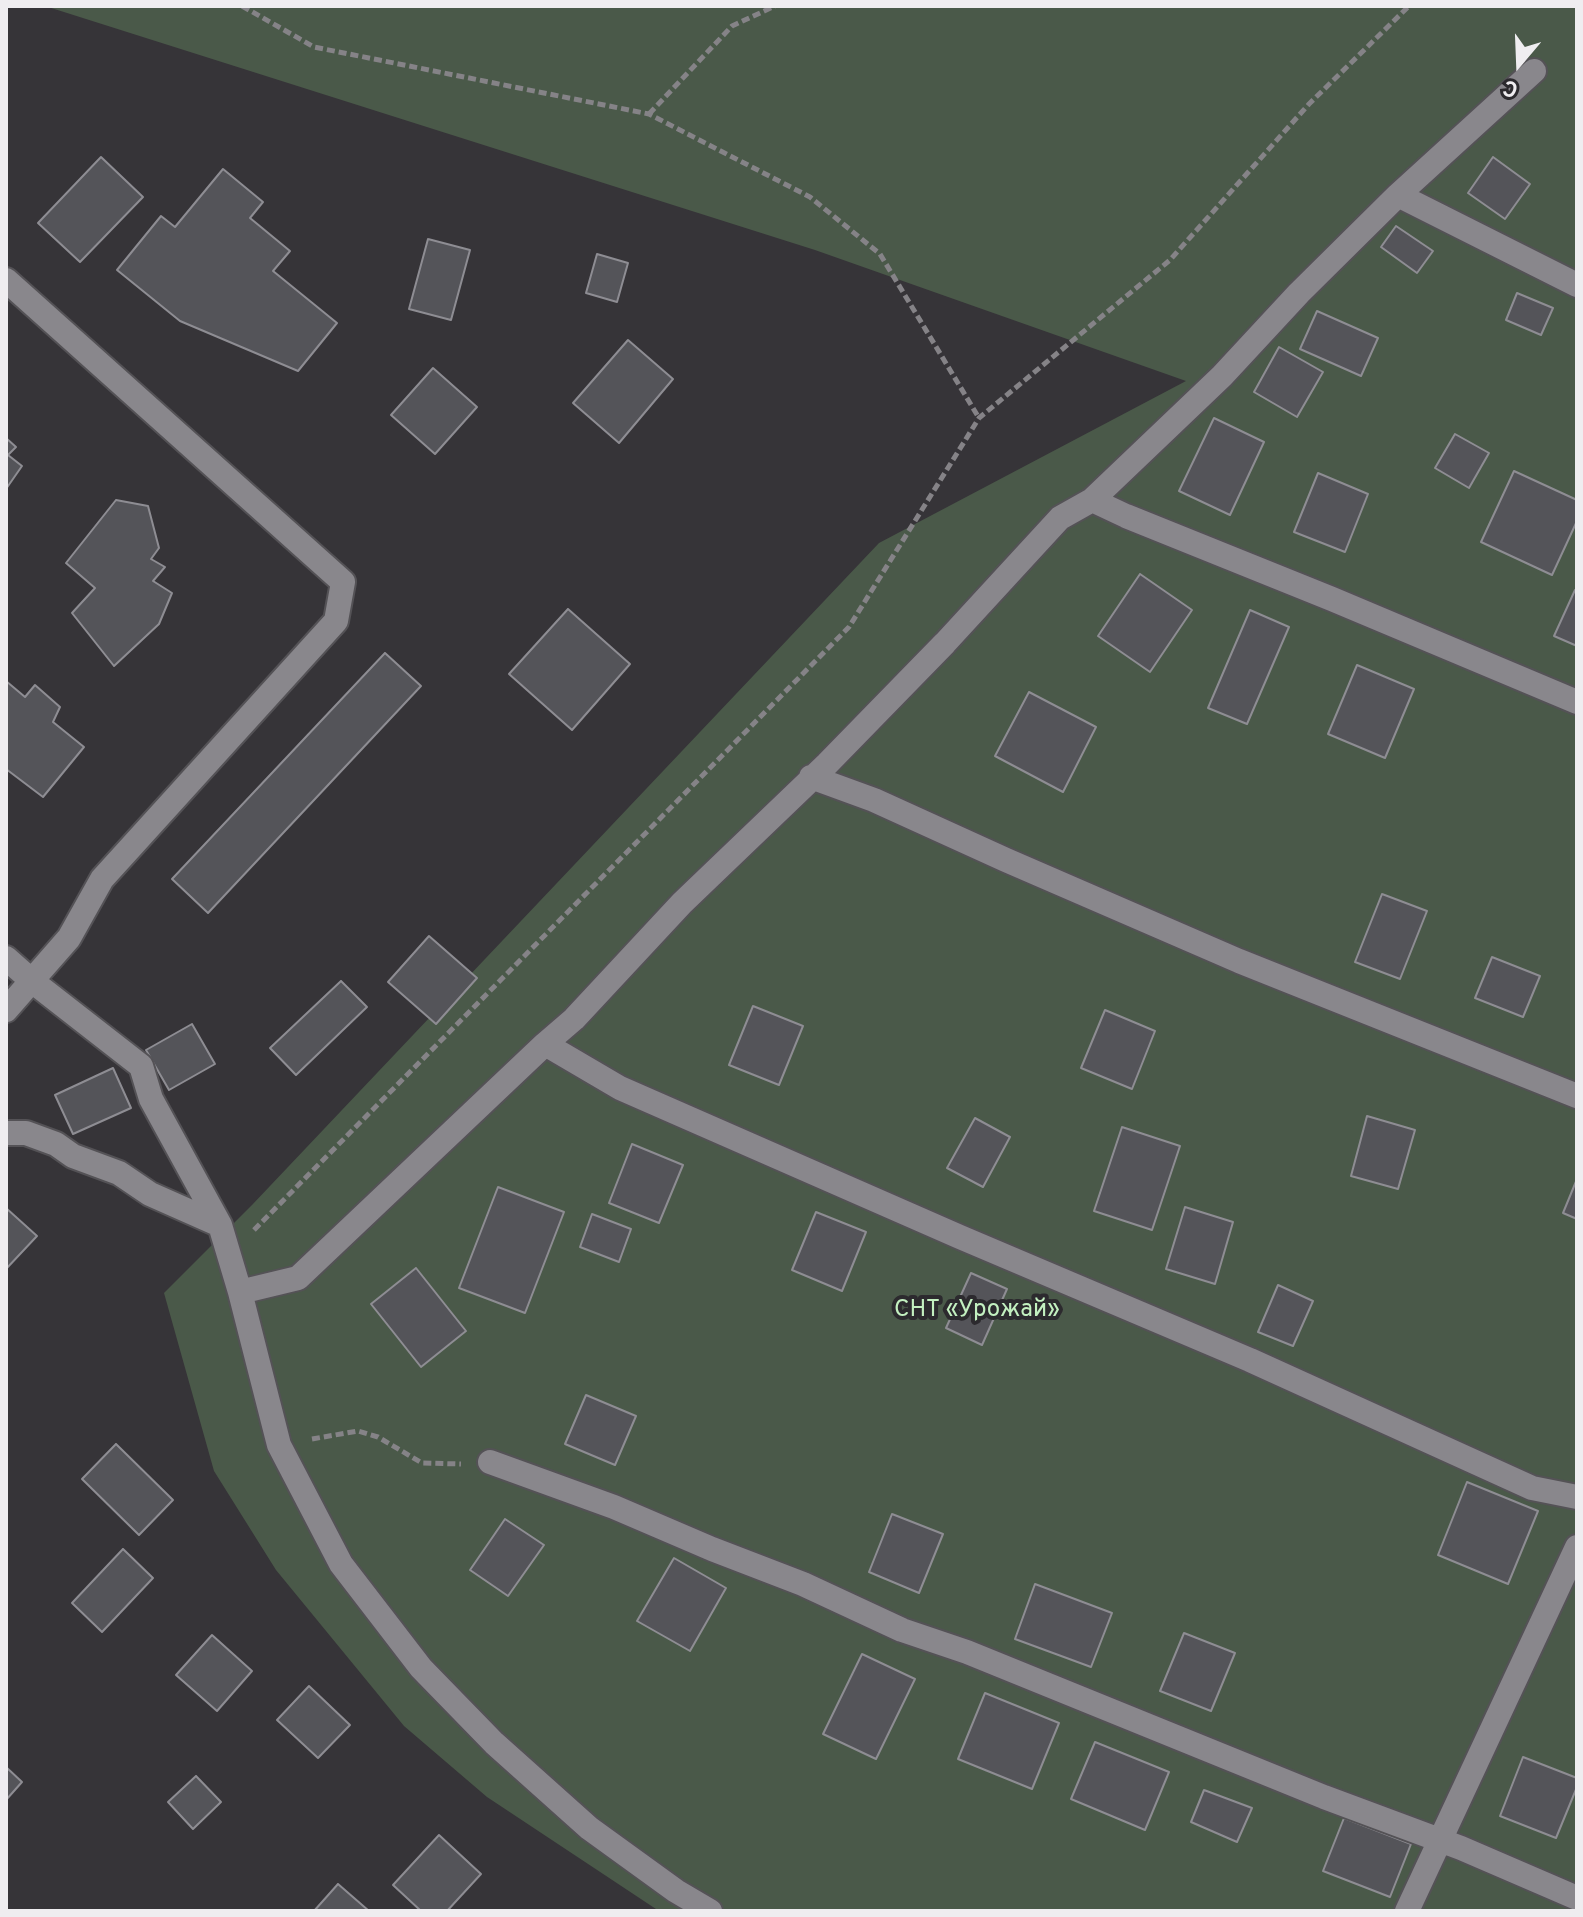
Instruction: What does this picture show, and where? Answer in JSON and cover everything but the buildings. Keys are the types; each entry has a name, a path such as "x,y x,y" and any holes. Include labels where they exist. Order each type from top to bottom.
{"street":[{"path":"240,1292 298,1278 574,1019 682,903 945,643 1060,518 1092,500 1222,376 1299,293 1398,195 1534,71"},
{"path":"1398,195 1577,285"},
{"path":"6,280 343,582 336,621 102,879 69,938 6,1010"},
{"path":"1092,500 1577,702"},
{"path":"811,777 874,800 1239,961 1577,1096"},
{"path":"6,958 141,1066 151,1099 220,1225 279,1445 341,1564 421,1668 494,1743 589,1828 676,1891 710,1911"},
{"path":"545,1044 620,1088 1250,1360 1532,1488 1577,1497"},
{"path":"6,1133 26,1133 56,1144 73,1156 119,1173 150,1194 220,1225"},
{"path":"490,1462 614,1507 803,1584 902,1630 967,1652 1156,1730 1440,1840 1577,1898"},
{"path":"1407,1911 1577,1547"}],"path":[{"path":"242,6 314,47 649,114 810,197 880,254 979,418"},
{"path":"649,114 732,26 775,6"},
{"path":"228,1257 849,627 979,418 1170,260 1309,104 1409,6"},
{"path":"279,1445 358,1431 378,1437 422,1463 490,1462"}],"green space":[{"name":"СНТ «Урожай»","path":"45,6 1577,6 1577,1911 659,1911 487,1797 404,1726 276,1570 214,1471 164,1293 252,1205 879,543 1186,381 815,250"}]}
